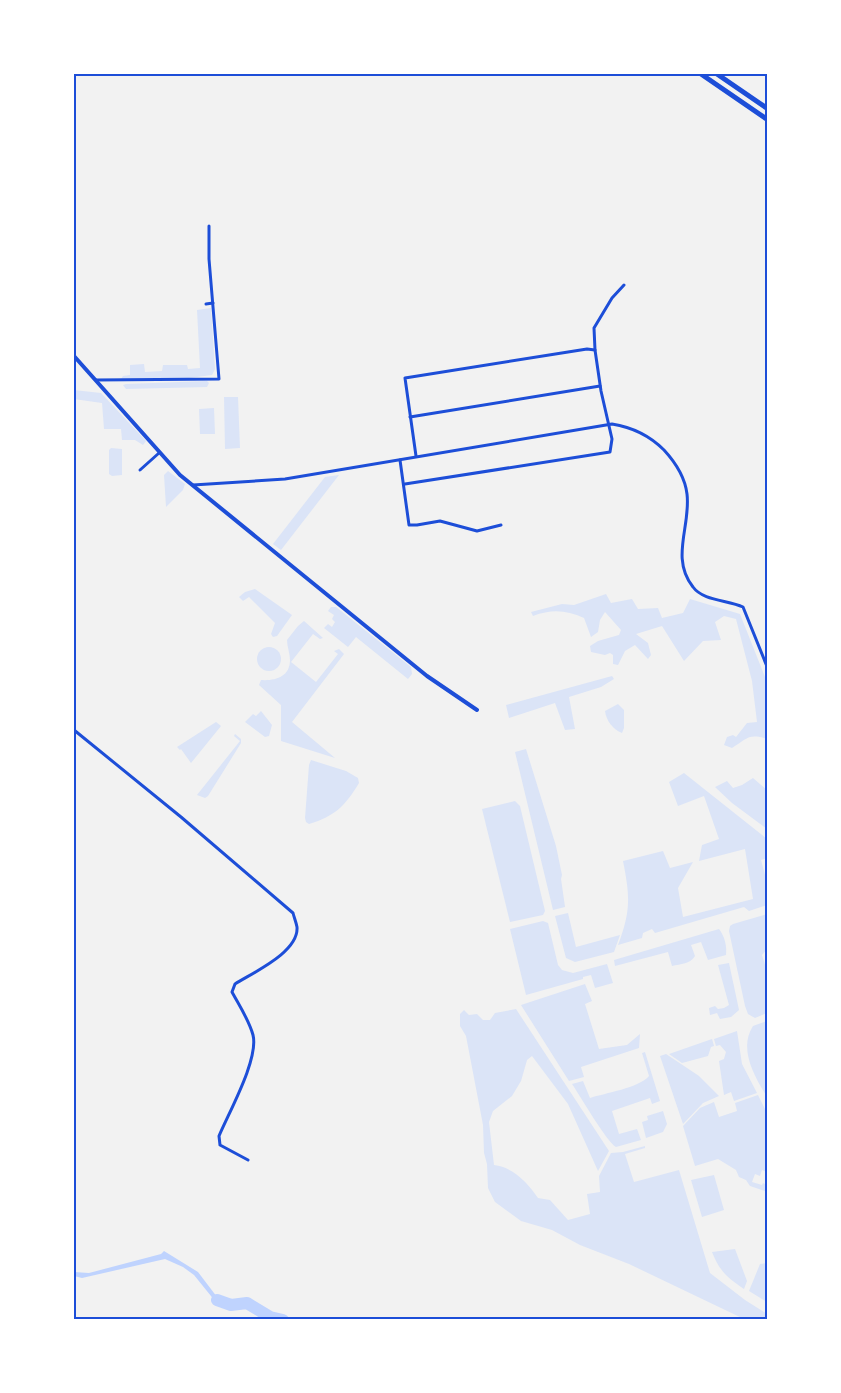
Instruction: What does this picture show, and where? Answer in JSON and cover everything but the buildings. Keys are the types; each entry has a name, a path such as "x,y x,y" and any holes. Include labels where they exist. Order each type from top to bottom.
{"highway":[{"path":"701,74 768,120"},
{"path":"717,74 768,109"}],"street":[{"path":"96,380 122,382 219,379 209,226"},
{"path":"405,484 610,452 612,439 600,386 594,328 612,298 624,285"},
{"path":"206,304 213,303"},
{"path":"416,456 405,378 587,349 595,350"},
{"path":"74,356 159,453 191,485 427,676 477,710"},
{"path":"410,417 600,386"},
{"path":"191,485 285,479 609,424 627,426 660,446 674,461 684,482 687,495 686,518 681,546 682,565 687,577 698,592 743,607 768,669"},
{"path":"140,470 159,453"},
{"path":"400,460 409,525 440,521 477,531 501,525"},
{"path":"74,730 182,817 293,913 297,928 284,954 235,984 232,992 253,1033 254,1043 248,1071 219,1136 220,1145 248,1160"}],"shaded area":[{"path":"211,308 215,369 212,375 189,378 121,379 123,376 130,375 130,365 144,364 145,372 162,371 163,365 187,365 188,369 200,368 197,310"},
{"path":"207,381 209,383 207,387 126,389 123,385 126,384"},
{"path":"74,390 101,393 146,441 143,445 135,440 122,440 121,429 104,429 102,403 74,399"},
{"path":"224,397 238,397 240,448 225,449"},
{"path":"214,408 215,434 200,434 199,409"},
{"path":"111,448 122,449 122,475 109,474 109,450"},
{"path":"168,471 185,484 183,490 166,507 164,475"},
{"path":"339,475 281,550 273,544 325,477"},
{"path":"255,589 292,615 277,636 273,637 271,634 275,623 249,597 243,601 239,597"},
{"path":"606,594 611,603 632,599 638,609 658,608 662,618 683,613 690,599 740,614 767,682 767,739 752,737 732,748 724,745 727,737 733,735 736,737 747,723 757,722 752,681 736,619 724,616 715,622 721,640 703,641 684,661 662,626 636,634 648,643 651,655 648,659 635,645 625,651 618,665 613,664 613,655 610,653 605,655 591,652 590,646 598,641 619,635 621,630 605,612 600,620 598,632 591,637 584,618 565,612 553,611 533,616 531,612 562,604 574,605"},
{"path":"331,607 336,607 411,667 412,674 408,679 356,637 348,647 324,628 328,624 332,627 335,622 332,619 334,615 328,611"},
{"path":"304,621 323,638 320,639 313,634 291,662 316,682 338,654 334,651 339,649 344,654 292,722 335,758 281,741 281,705 259,685 261,680 276,679 285,674 290,660 287,640"},
{"path":"269,647 277,651 281,659 277,667 269,671 261,667 257,659 261,651"},
{"path":"612,676 614,679 601,687 569,697 575,729 565,730 555,703 509,718 506,705"},
{"path":"618,704 624,710 622,733 611,724 605,711"},
{"path":"261,711 272,725 269,736 265,737 245,722 253,714 256,716"},
{"path":"216,722 221,726 191,763 177,747"},
{"path":"235,734 241,739 241,743 208,796 205,798 197,795 240,741 234,736"},
{"path":"526,749 556,846 562,875 565,907 553,910 515,752"},
{"path":"311,760 346,771 358,778 359,783 349,798 333,814 309,824 305,818"},
{"path":"684,773 767,839 767,858 761,860 767,882 767,905 749,911 744,907 655,933 652,929 643,933 642,938 618,945 628,903 623,861 663,851 670,868 693,862 678,888 683,917 753,899 745,849 699,861 702,845 719,839 704,796 678,806 669,782"},
{"path":"753,778 767,790 767,829 715,787 727,781 733,788"},
{"path":"515,801 520,806 545,911 543,915 510,922 482,809"},
{"path":"568,913 576,947 620,935 614,952 575,962 566,958 555,916"},
{"path":"767,914 767,949 762,955 767,971 765,985 767,1013 755,1018 748,1014 745,1006 729,931 733,924"},
{"path":"543,921 548,923 558,965 562,970 573,973 607,964 613,983 595,988 591,975 526,995 510,929"},
{"path":"719,929 725,942 726,955 708,960 701,942 691,945 695,956 691,961 685,963 672,966 668,952 615,966 614,960"},
{"path":"729,963 739,1010 731,1017 720,1019 717,1013 710,1015 709,1008 715,1006 718,1009 729,1005 718,965"},
{"path":"585,984 592,1001 585,1004 599,1049 627,1045 640,1034 639,1048 581,1067 584,1077 569,1081 521,1005"},
{"path":"516,1009 609,1151 598,1171 568,1104 532,1056 527,1060 521,1081 512,1096 493,1111 489,1122 494,1165 501,1166 519,1177 538,1198 550,1200 568,1220 590,1214 587,1194 600,1192 599,1176 611,1153 645,1146 645,1148 625,1154 634,1182 679,1170 710,1273 767,1314 767,1319 744,1319 629,1264 580,1245 552,1230 521,1221 495,1202 488,1188 483,1125 466,1036 460,1026 460,1014 464,1010 469,1015 477,1014 483,1020 490,1020 495,1013"},
{"path":"768,1021 767,1097 750,1063 747,1044 753,1026"},
{"path":"737,1031 742,1064 757,1093 734,1101 731,1092 724,1095 719,1061 724,1059 726,1052 720,1045 716,1046 714,1039"},
{"path":"712,1039 714,1046 711,1047 708,1056 682,1063 669,1054"},
{"path":"645,1052 660,1101 652,1104 650,1098 612,1111 619,1134 637,1129 641,1140 616,1147 600,1128 572,1084 583,1081 590,1098 638,1084 649,1076 642,1053"},
{"path":"666,1054 699,1076 719,1096 703,1103 683,1124 660,1056"},
{"path":"758,1095 767,1113 767,1172 762,1170 760,1176 755,1174 752,1182 767,1185 765,1191 750,1186 746,1180 739,1177 736,1170 718,1159 695,1166 683,1126 700,1108 714,1102 719,1117 737,1111 735,1103"},
{"path":"663,1111 667,1124 663,1132 646,1138 642,1122 648,1120 647,1116"},
{"path":"714,1175 724,1210 702,1217 691,1180"},
{"path":"735,1249 747,1281 744,1289 725,1274 712,1252"},
{"path":"768,1263 767,1302 749,1291 760,1264"}],"water":[{"path":"164,1251 198,1272 217,1297 230,1302 247,1301 271,1315 288,1319 265,1317 247,1304 229,1305 215,1301 194,1275 165,1259 82,1278 74,1276 74,1272 89,1273 161,1254"}],"waterway":[{"path":"217,1300 231,1305 247,1303 270,1317 283,1320"}]}
